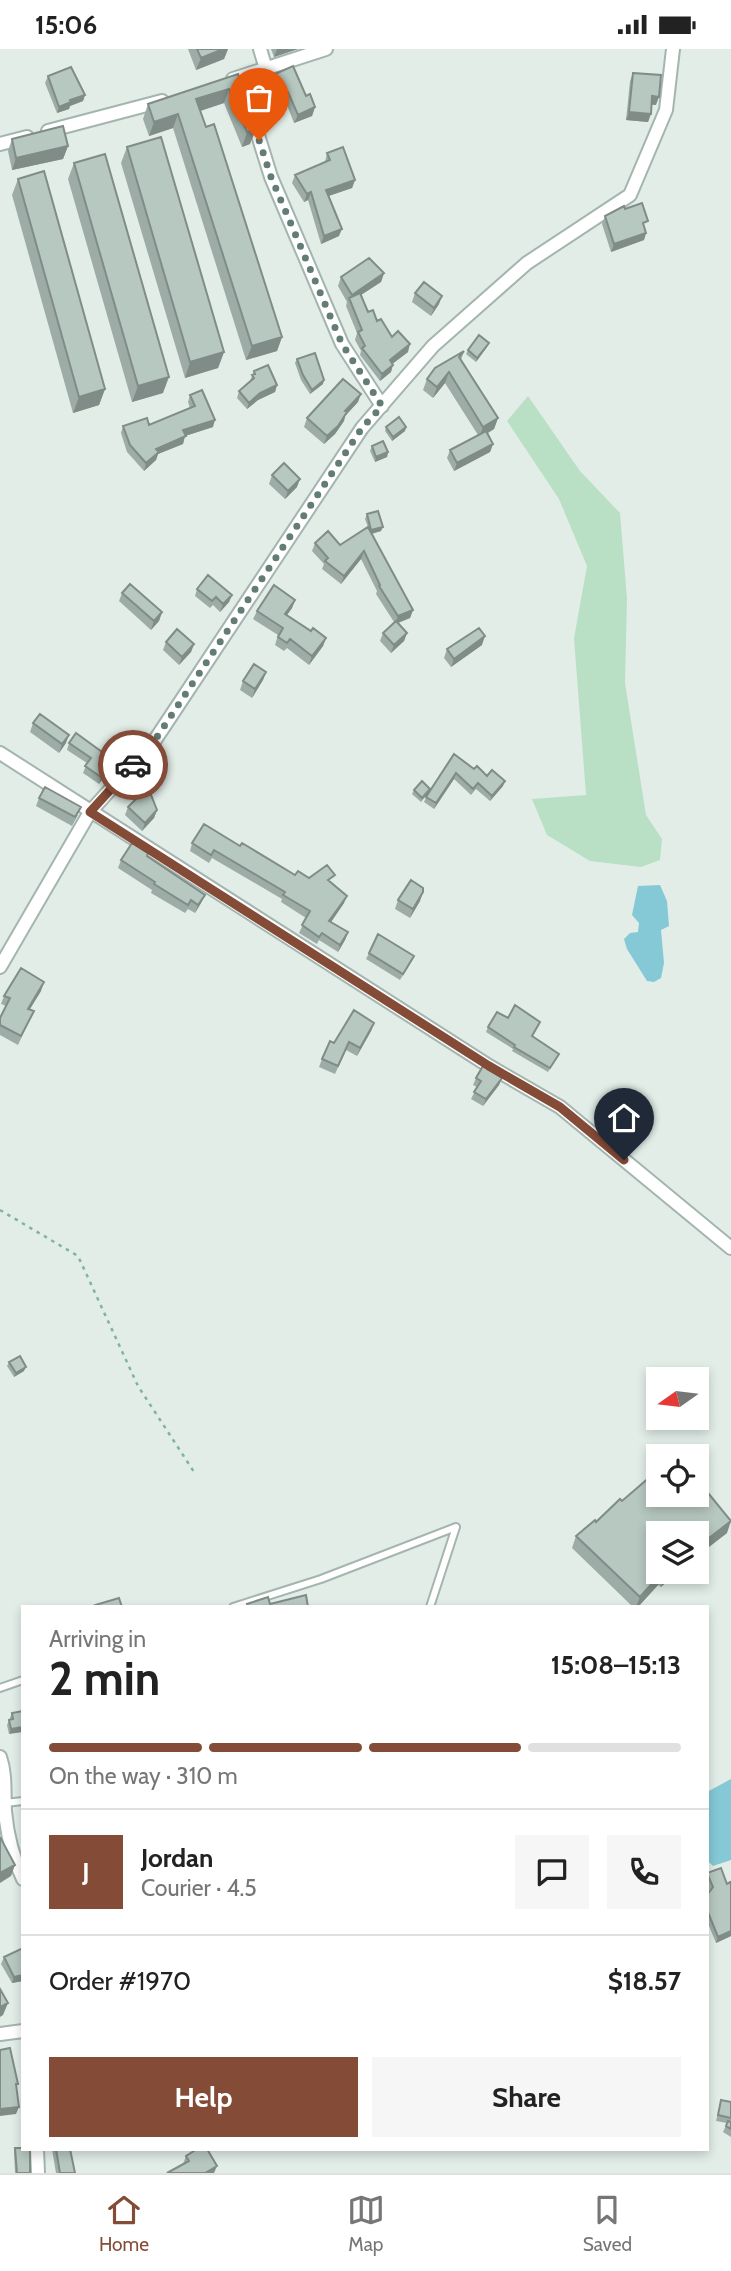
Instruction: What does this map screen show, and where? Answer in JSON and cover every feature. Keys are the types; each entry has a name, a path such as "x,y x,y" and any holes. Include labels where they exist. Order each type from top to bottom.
{"street":[{"path":"260,49 267,69"},
{"path":"220,84 327,49"},
{"path":"0,967 90,812 155,740 362,428 433,346 527,263 630,195 666,110 673,49"},
{"path":"240,77 271,177 337,331 382,406"},
{"path":"0,144 172,98"},
{"path":"0,753 477,1059 560,1107 731,1248"},
{"path":"0,1756 4,1767 5,1803 14,1859 21,1875"},
{"path":"0,2034 21,2031"},
{"path":"37,2151 38,2173"}],"lane":[{"path":"239,1605 321,1579 456,1527 431,1605"},
{"path":"0,1688 21,1681"},
{"path":"5,1803 21,1801"}],"path":[{"path":"0,1210 78,1256 138,1386 196,1475"}],"green space":[{"path":"528,396 580,471 620,513 627,599 625,683 646,815 662,839 660,860 641,867 590,861 547,835 532,799 586,795 574,638 587,566 559,499 507,421"}],"water":[{"path":"660,885 667,901 669,926 661,930 664,963 661,978 654,982 647,981 627,949 624,939 630,933 638,932 639,923 632,915 638,886"},
{"path":"731,1779 731,1860 713,1866 709,1862 709,1791"}],"building":[{"path":"197,49 223,49 201,58"},
{"path":"293,66 306,96 310,94 315,107 298,115 288,92 281,95 273,75"},
{"path":"71,67 85,95 59,107 48,76"},
{"path":"633,73 661,75 659,97 652,96 651,114 629,112"},
{"path":"238,74 256,129 247,132 229,89 196,99 206,127 214,124 282,337 252,346 178,114 154,122 148,104"},
{"path":"63,126 68,146 16,158 12,139"},
{"path":"161,137 224,352 190,362 127,147"},
{"path":"343,147 355,180 326,190 342,229 324,236 311,192 307,194 295,175 330,160 327,153"},
{"path":"105,154 169,377 138,386 74,163"},
{"path":"44,171 105,389 79,397 18,179"},
{"path":"642,203 648,221 643,223 646,233 614,244 605,216 624,206 625,209"},
{"path":"369,258 384,273 352,295 341,277"},
{"path":"424,282 442,296 434,308 415,293"},
{"path":"360,293 368,312 373,310 377,321 381,319 392,337 398,331 410,344 390,360 393,365 382,374 362,348 365,346 358,332 362,330 349,298"},
{"path":"479,335 489,343 477,358 468,350"},
{"path":"464,351 459,357 498,418 483,427 449,372 437,387 427,379 435,368"},
{"path":"315,353 324,380 312,390 297,359"},
{"path":"268,365 277,385 260,393 249,403 239,391 254,378 254,371"},
{"path":"343,379 361,394 345,411 347,412 338,426 327,436 307,418"},
{"path":"202,390 215,420 183,430 186,436 156,449 159,452 146,463 130,445 123,426 147,418 149,425 195,406 190,395"},
{"path":"399,417 406,427 393,437 386,427"},
{"path":"486,431 493,444 457,463 450,450"},
{"path":"383,441 388,452 376,457 372,446"},
{"path":"284,463 300,479 288,491 272,475"},
{"path":"378,511 383,527 371,530 367,514"},
{"path":"368,527 413,610 398,616 379,586 364,551 344,576 325,561 328,558 315,543 328,531 340,545"},
{"path":"208,575 232,595 223,604 216,597 212,601 197,589"},
{"path":"130,584 162,612 154,621 122,593"},
{"path":"274,585 295,600 285,614 326,638 312,656 290,639 287,643 278,637 283,628 257,611"},
{"path":"396,621 407,633 394,645 383,633"},
{"path":"479,628 485,636 454,659 447,649"},
{"path":"177,629 194,644 182,657 166,642"},
{"path":"254,664 266,672 255,689 243,681"},
{"path":"40,714 69,735 62,744 33,723"},
{"path":"76,733 113,760 101,777 85,766 91,758 69,743"},
{"path":"454,754 474,769 477,766 487,776 492,770 505,781 492,796 478,783 473,789 456,773 436,803 426,797"},
{"path":"422,781 430,789 422,798 414,790"},
{"path":"45,787 81,807 75,817 39,798"},
{"path":"141,794 151,795 157,810 145,823 128,807"},
{"path":"204,824 295,875 298,871 309,878 327,865 335,875 328,880 347,896 329,921 348,932 340,945 322,933 319,937 302,925 310,911 283,895 285,892 214,850 211,855 192,843"},
{"path":"132,843 205,895 198,905 191,900 188,905 121,860"},
{"path":"411,880 423,888 413,909 398,900"},
{"path":"378,934 414,956 403,974 369,953"},
{"path":"21,968 44,982 28,1009 34,1011 21,1036 0,1025 0,1018 10,998 4,996"},
{"path":"515,1005 540,1022 532,1036 559,1054 550,1068 514,1047 515,1045 488,1027 497,1012 508,1018"},
{"path":"354,1010 374,1023 360,1048 349,1042 338,1066 322,1059 330,1041 334,1043"},
{"path":"483,1066 502,1078 486,1099 474,1092 481,1081 476,1078"},
{"path":"20,1356 26,1367 16,1373 9,1362"},
{"path":"646,1480 646,1507 709,1507 709,1494 731,1521 709,1538 709,1521 646,1521 646,1584 651,1584 640,1597 576,1536 595,1520 596,1522 620,1499 622,1501"},
{"path":"306,1595 308,1605 247,1604 268,1597 270,1604"},
{"path":"119,1598 121,1605 95,1605"},
{"path":"21,1711 21,1727 11,1729 9,1720 13,1719 12,1713"},
{"path":"0,1837 15,1865 0,1873"},
{"path":"721,1868 727,1884 730,1882 731,1885 731,1931 718,1937 709,1915 709,1892 713,1887 709,1872"},
{"path":"21,1949 21,1975 14,1977 4,1957"},
{"path":"0,1989 8,2003 0,2007"},
{"path":"10,2048 18,2084 19,2107 0,2109 0,2050"},
{"path":"721,2100 731,2102 731,2118 718,2115"},
{"path":"15,2148 30,2151 30,2173 17,2173"},
{"path":"56,2151 70,2151 75,2173 60,2173"},
{"path":"194,2151 208,2151 217,2166 205,2173 167,2173 189,2161 186,2156"}],"way so far":[{"path":"133,765 155,740 362,428 382,406 342,344 271,177 259,140"}],"route":[{"path":"133,765 90,812 489,1066 560,1107 624,1160"}]}
